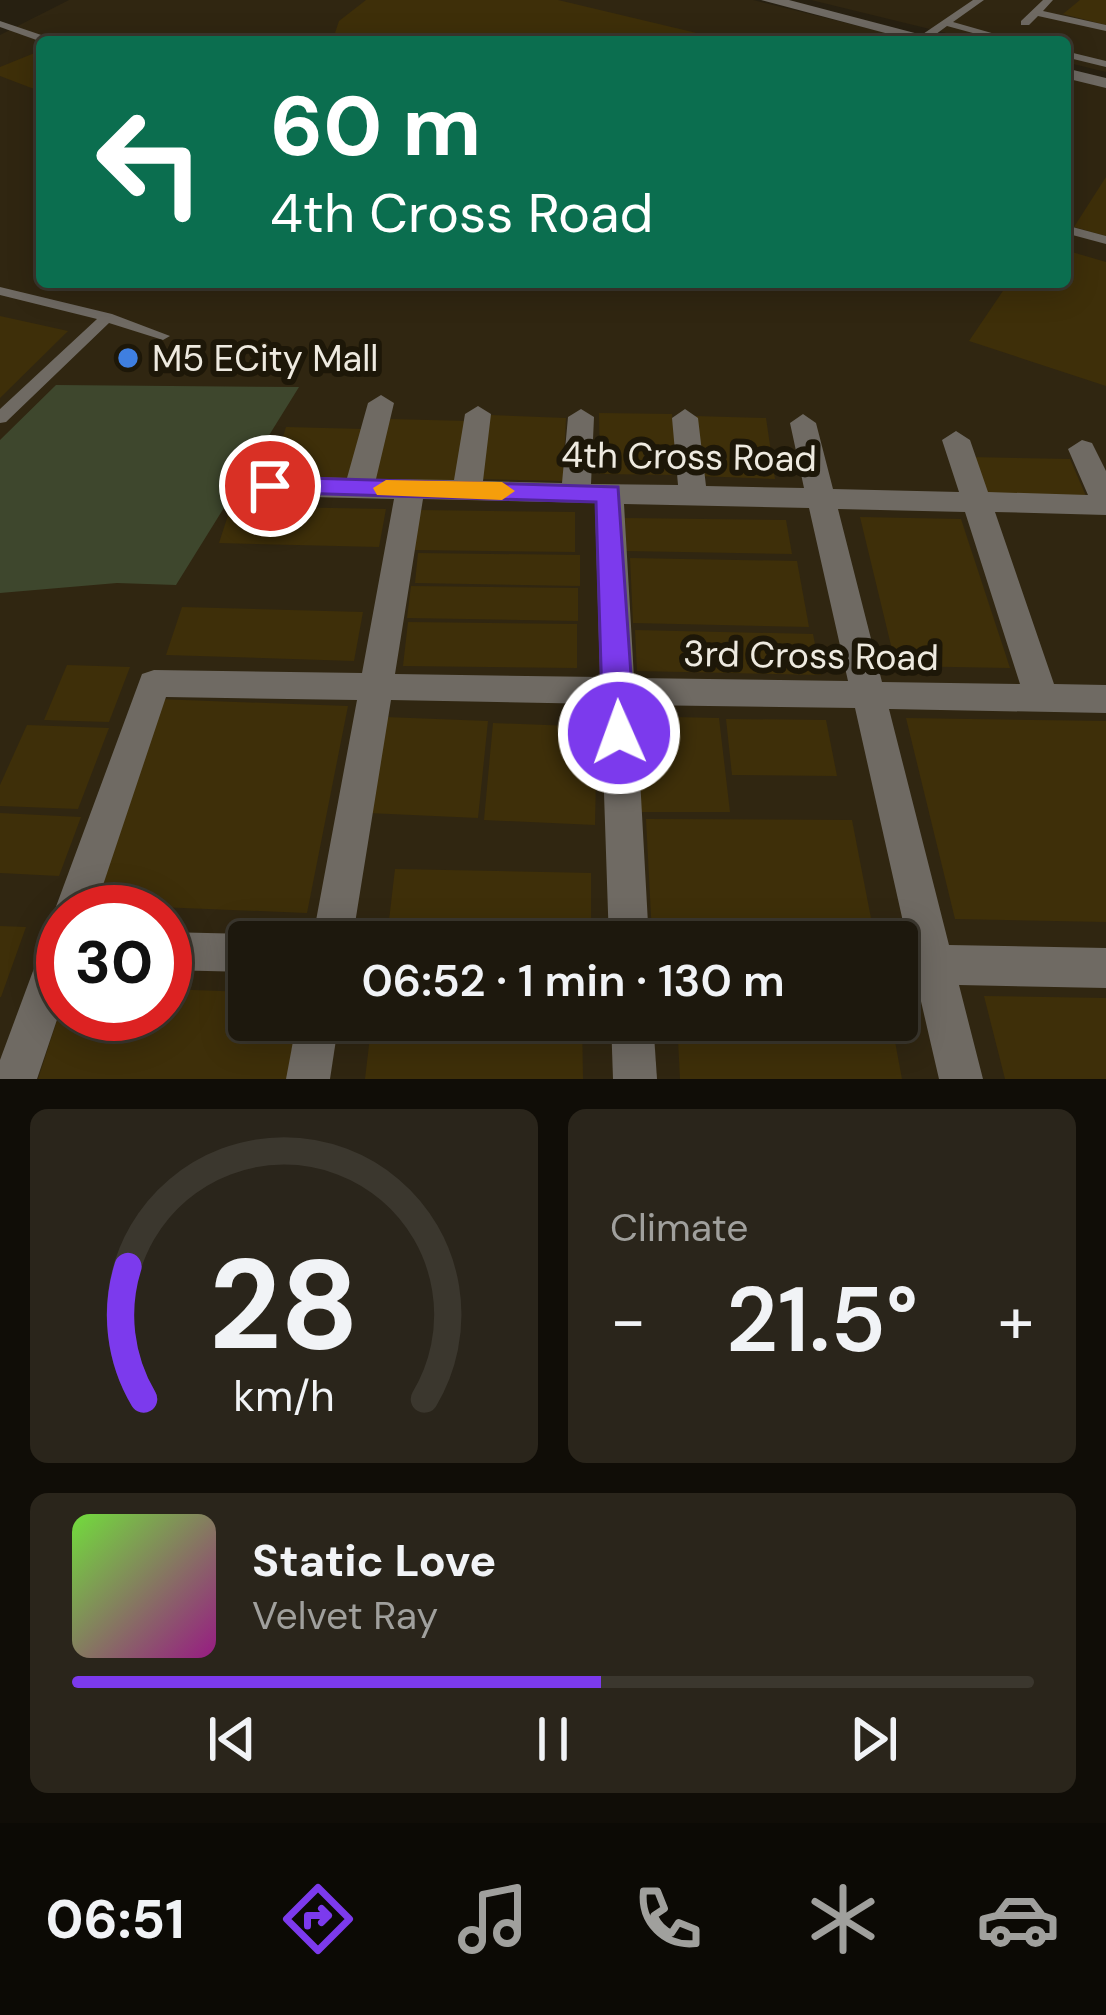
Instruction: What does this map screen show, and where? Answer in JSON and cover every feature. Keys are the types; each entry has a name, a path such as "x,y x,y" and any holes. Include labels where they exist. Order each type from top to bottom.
{"street":[{"path":"769,0 936,35"},
{"path":"1071,74 1106,83"},
{"path":"359,488 381,403"},
{"path":"467,490 478,415"},
{"path":"581,417 617,691 627,921"},
{"path":"685,418 693,496"},
{"path":"803,423 868,695 907,921"},
{"path":"956,440 1042,698"},
{"path":"1082,449 1106,504"},
{"name":"4th Cross Road","path":"270,486 1106,504"},
{"path":"336,921 410,489"},
{"name":"3rd Cross Road","path":"83,885 154,683 1106,699"},
{"path":"192,951 228,952"},
{"path":"918,964 1106,968"},
{"path":"918,972 961,1079"},
{"path":"15,1079 36,1020"},
{"path":"308,1079 314,1041"},
{"path":"633,1041 634,1079"}],"lane":[{"path":"936,35 979,0"},
{"path":"1025,23 1048,0"},
{"path":"1039,13 1106,28"},
{"path":"0,24 36,36"},
{"path":"1071,55 1106,64"},
{"path":"1071,231 1106,240"},
{"path":"0,290 164,336"},
{"path":"0,418 107,317"}],"shaded area":[{"path":"69,0 753,0 900,36 36,36 36,288 1071,288 1071,78 1106,87 1106,1079 0,1079 0,35"},
{"path":"811,0 1106,0 1106,72 1071,63 1071,36 958,36"}],"green space":[{"path":"56,385 299,387 176,585 117,583 0,593 0,440"}],"building":[{"path":"366,0 558,0 709,36 334,36 339,21"},
{"path":"1080,0 1106,0 1106,25 1063,14"},
{"path":"36,52 36,90 0,76 0,67"},
{"path":"1106,177 1106,236 1074,227"},
{"path":"1071,252 1106,262 1106,386 969,341 1005,288 1071,288"},
{"path":"0,316 68,331 0,398"},
{"path":"599,413 672,414 678,475 600,474"},
{"path":"490,415 566,418 563,481 482,479"},
{"path":"694,416 766,418 775,479 698,476"},
{"path":"389,419 469,421 460,481 375,479"},
{"path":"286,427 364,429 351,482 270,479"},
{"path":"971,457 1070,459 1086,496 983,494"},
{"path":"231,506 386,509 379,547 219,543"},
{"path":"419,510 575,512 575,552 414,550"},
{"path":"860,517 961,519 1010,668 896,666"},
{"path":"625,518 786,520 792,554 626,551"},
{"path":"418,553 580,555 580,586 415,583"},
{"path":"630,558 797,561 809,627 633,623"},
{"path":"411,586 578,588 578,621 407,618"},
{"path":"182,607 363,612 354,661 166,655"},
{"path":"408,622 577,624 577,668 403,666"},
{"path":"635,630 813,634 821,675 637,671"},
{"path":"67,665 130,667 109,722 44,720"},
{"path":"157,699 348,706 307,913 192,908 192,885 93,885"},
{"path":"624,716 719,718 730,812 629,812"},
{"path":"385,717 488,721 478,818 368,813"},
{"path":"906,718 1106,721 1106,922 955,919"},
{"path":"726,719 826,720 837,776 732,775"},
{"path":"493,723 597,727 595,825 484,820"},
{"path":"27,725 109,728 78,809 0,806 0,785"},
{"path":"0,813 81,817 59,876 0,873"},
{"path":"646,819 852,820 872,921 651,921"},
{"path":"395,869 591,873 591,921 389,921"},
{"path":"0,926 26,927 1,997 0,997"},
{"path":"192,990 228,991 228,1041 293,1041 287,1079 38,1079 50,1041 192,1041"},
{"path":"984,996 1106,998 1106,1079 1005,1079"},
{"path":"370,1041 582,1041 583,1079 365,1079"},
{"path":"678,1041 895,1041 902,1079 680,1079"}],"slow traffic":[{"path":"386,488 502,491"}],"place":[{"name":"M5 ECity Mall","path":"128,358"}],"route":[{"path":"270,486 609,494 619,733"}]}
